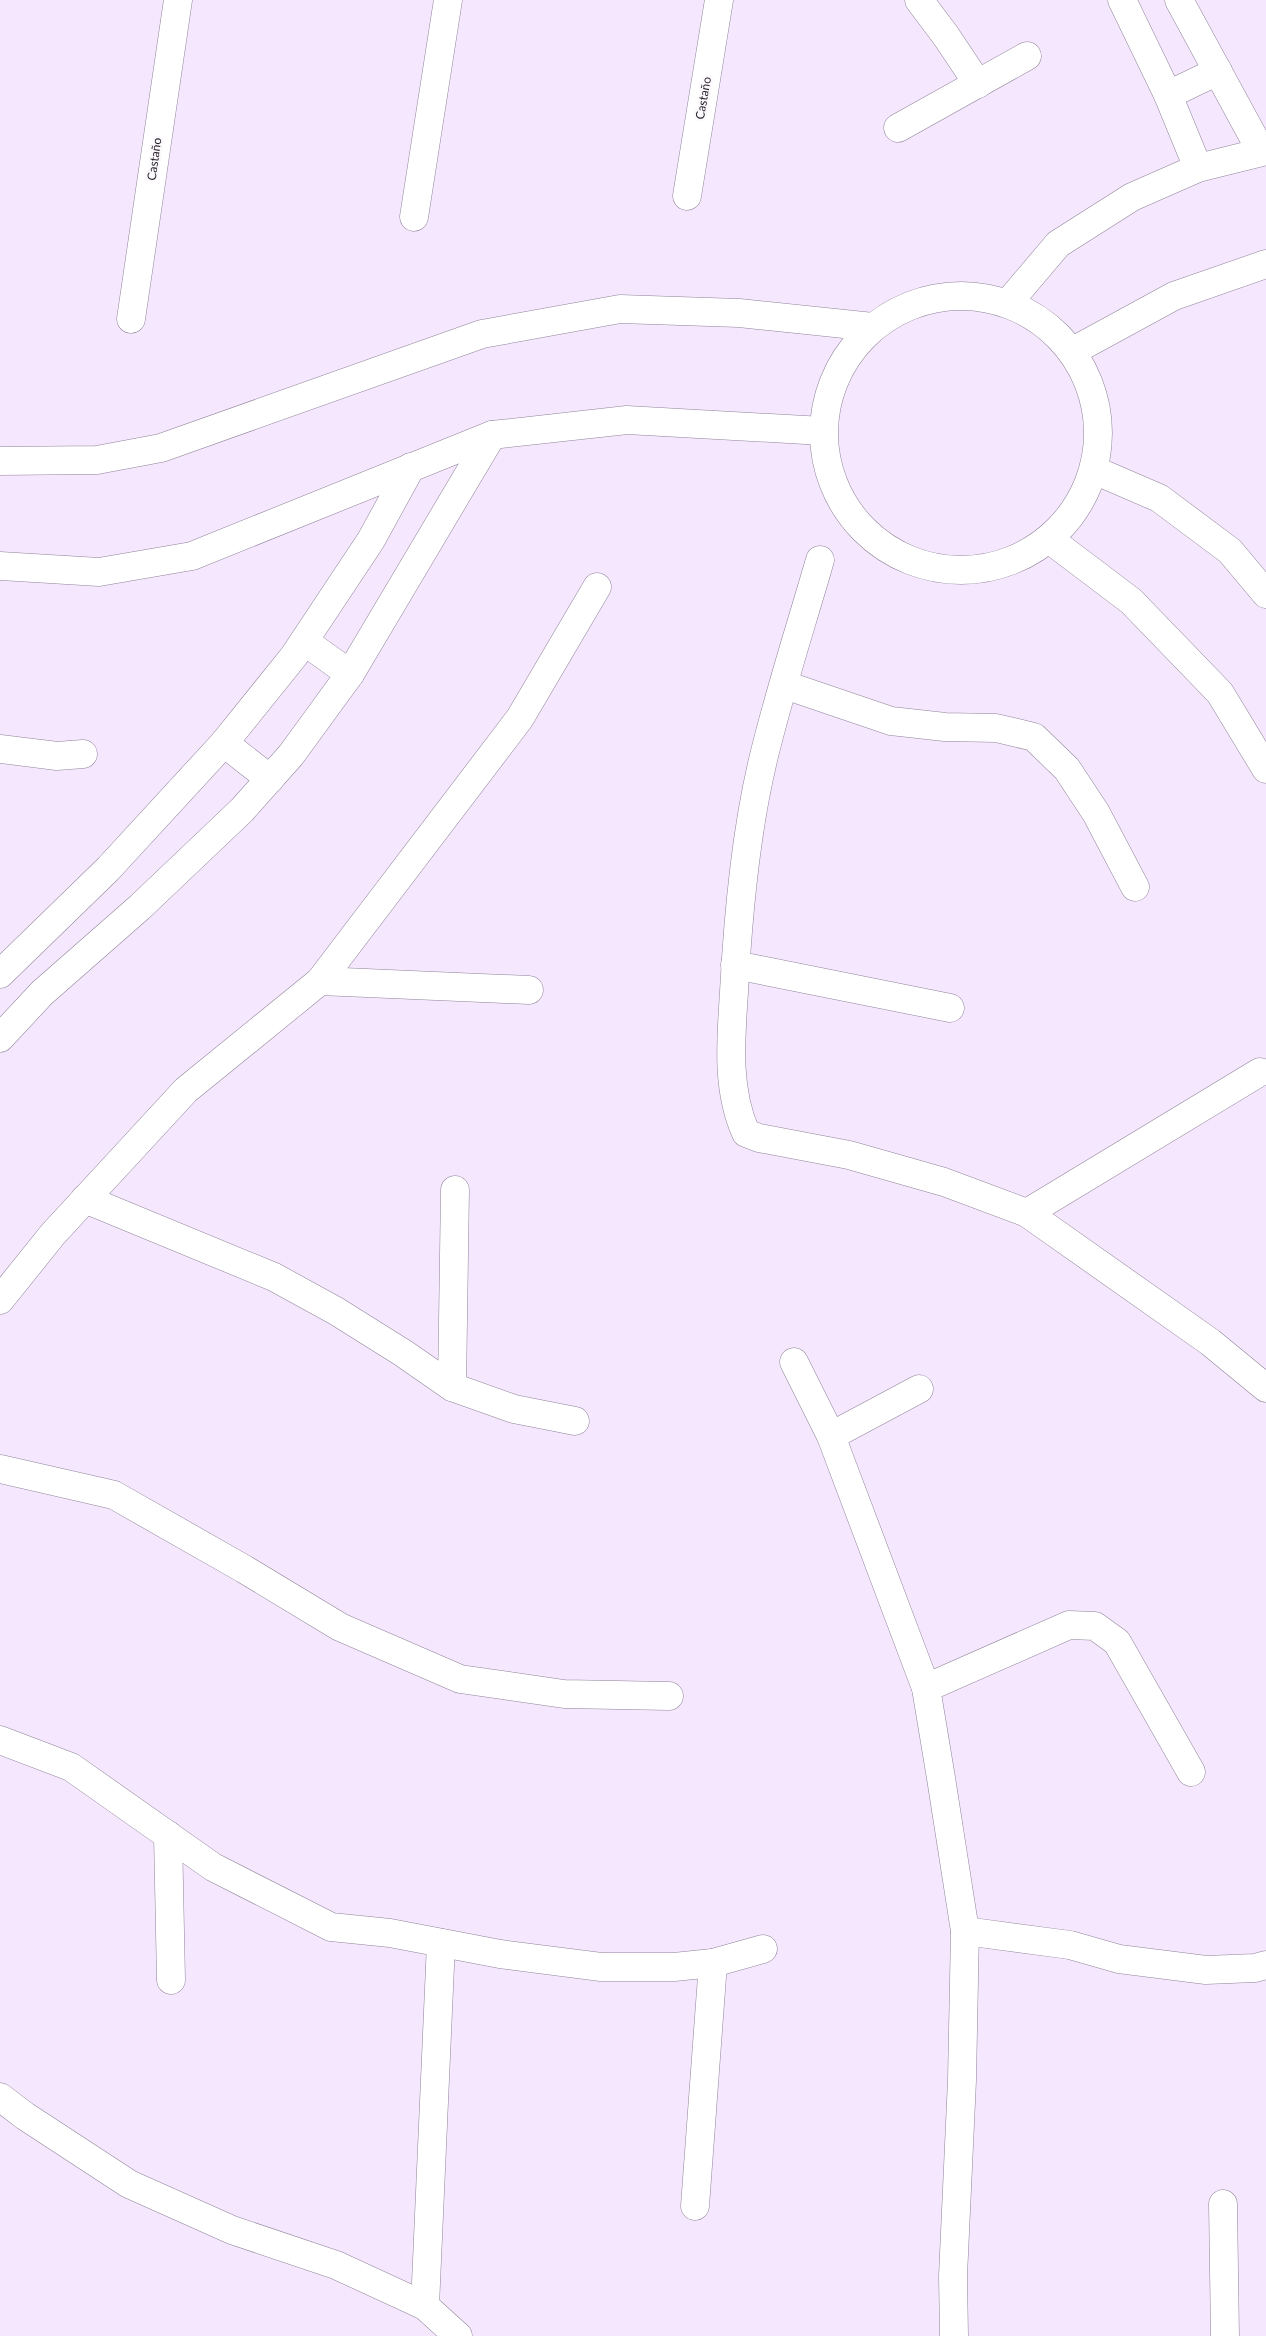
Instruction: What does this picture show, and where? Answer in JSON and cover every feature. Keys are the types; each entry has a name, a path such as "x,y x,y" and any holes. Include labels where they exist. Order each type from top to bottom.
{"street":[{"name":"Castaño","path":"131,319 178,0"},
{"path":"414,217 448,0"},
{"name":"Castaño","path":"686,196 720,0"},
{"path":"919,0 978,84"},
{"path":"1122,0 1168,95 1198,168"},
{"path":"1008,302 1058,244 1132,197 1198,168 1264,151 1179,0"},
{"path":"898,128 1027,56"},
{"path":"1168,95 1218,71"},
{"path":"1073,352 1174,296 1266,264"},
{"path":"961,294 1008,302 1044,322 1073,352 1092,388 1099,429 1094,470 1077,508 1050,539 1016,560 978,570 940,570 902,558 869,536 844,506 828,470 823,431 829,392 847,356 873,327 914,302 961,294"},
{"path":"0,461 97,460 161,448 482,334 620,309 738,313 873,327"},
{"path":"0,566 99,572 192,556 492,435 627,420 823,431"},
{"path":"0,1038 42,993 140,907 242,810 291,755 350,674 492,435"},
{"path":"0,974 108,869 224,743 304,641 371,540 411,468"},
{"path":"1094,470 1158,498 1230,550 1266,594"},
{"path":"1050,539 1131,601 1220,693 1266,768"},
{"path":"820,560 763,760 744,869 735,965 730,1060 740,1118 746,1133 759,1138 849,1155 925,1176 1027,1212 1210,1342 1266,1388"},
{"path":"0,1300 53,1234 186,1090 320,981 520,718 597,587"},
{"path":"304,641 350,674"},
{"path":"785,685 891,721 945,727 996,728 1034,737 1067,769 1096,813 1135,887"},
{"path":"224,743 270,779"},
{"path":"0,749 57,756 83,754"},
{"path":"735,965 950,1008"},
{"path":"320,981 529,990"},
{"path":"1027,1212 1260,1072"},
{"path":"452,1387 455,1190"},
{"path":"85,1199 274,1276 345,1316 452,1387 514,1409 575,1421"},
{"path":"794,1362 831,1436 926,1688 965,1931 962,2080 953,2276 954,2336"},
{"path":"831,1436 920,1389"},
{"path":"0,1470 114,1495 244,1569 340,1627 460,1679 564,1694 669,1696"},
{"path":"926,1688 1069,1625 1095,1626 1117,1642 1191,1772"},
{"path":"0,1740 71,1767 214,1867 331,1927 390,1933 500,1954 601,1967 674,1967 713,1963 763,1949"},
{"path":"168,1835 172,1980"},
{"path":"965,1931 1070,1946 1119,1960 1206,1970 1255,1968 1266,1965"},
{"path":"425,2306 441,1943"},
{"path":"695,2206 713,1963"},
{"path":"0,2097 25,2116 129,2184 232,2230 336,2265 425,2306 458,2336"},
{"path":"1223,2204 1225,2336"}]}
